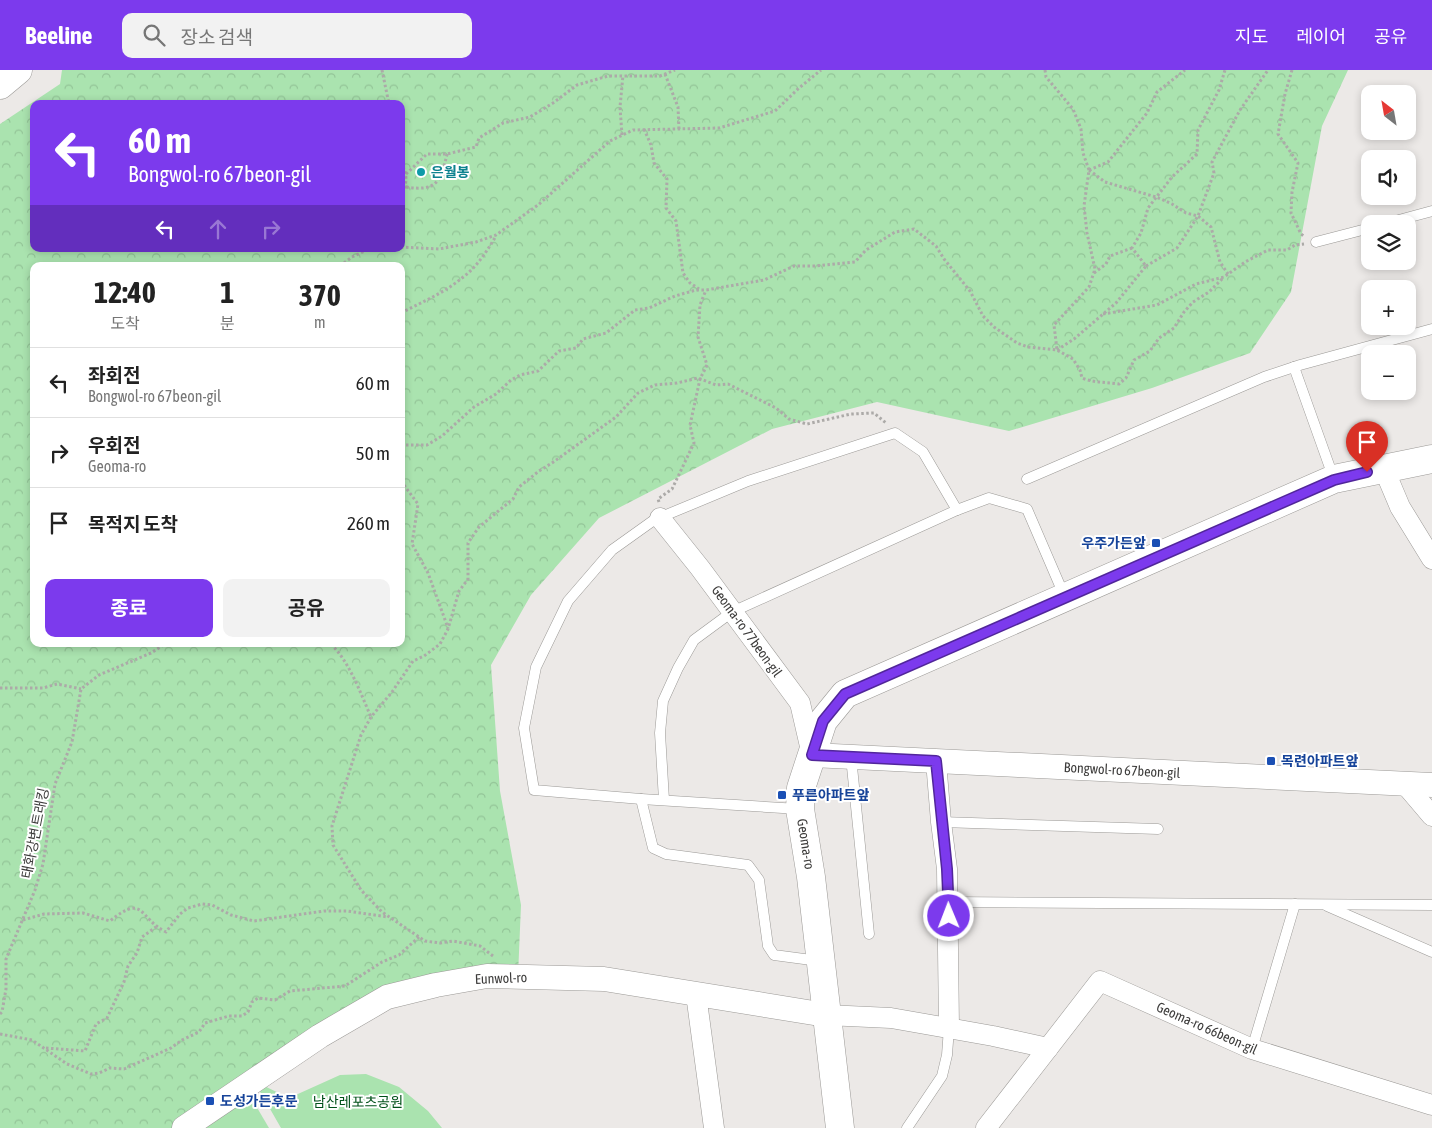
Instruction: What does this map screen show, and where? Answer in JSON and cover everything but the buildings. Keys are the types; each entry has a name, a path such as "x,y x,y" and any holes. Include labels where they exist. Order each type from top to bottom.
{"main road":[{"path":"0,73 4,70"},
{"path":"0,85 18,70"},
{"name":"Geoma-ro","path":"840,1128 811,877 800,809 801,788 823,721 845,694 1334,480 1432,459"}],"street":[{"path":"1384,469 1400,506 1432,559"},
{"name":"Geoma-ro 77beon-gil","path":"660,518 700,568 800,703 812,755"},
{"name":"Bongwol-ro 67beon-gil","path":"812,755 1432,784"},
{"path":"936,761 949,902 949,1028"},
{"path":"1404,783 1432,816"},
{"name":"Eunwol-ro","path":"184,1128 320,1036 387,997 436,985 487,976 604,979 826,1015"},
{"name":"Geoma-ro 66beon-gil","path":"986,1128 1100,981 1252,1050 1432,1105"},
{"path":"696,994 714,1128"},
{"path":"826,1015 891,1018 1048,1048"}],"lane":[{"path":"1416,215 1432,211"},
{"path":"1316,242 1361,230"},
{"path":"1027,479 1264,377 1432,329"},
{"path":"1294,367 1334,480"},
{"path":"800,809 534,790 524,728 536,667 568,601 612,550 660,518 748,481 895,433 923,452 957,510"},
{"path":"664,800 660,733 663,701 678,668 694,640 732,612 957,510 989,498 1027,508 1065,598"},
{"path":"851,757 869,934"},
{"path":"641,799 653,848 666,854 748,865 759,880 768,946 774,955 820,961"},
{"path":"941,822 1158,829"},
{"path":"949,902 1432,904"},
{"path":"1252,1050 1294,904"},
{"path":"1321,904 1432,952"},
{"path":"906,1128 942,1076 948,1056 949,1028"}],"path":[{"path":"382,70 388,100"},
{"path":"447,154 442,176 437,182 422,190 406,187 406,174 427,154 447,154 476,146 479,138 503,123 530,117 577,85 602,76 660,76 675,70"},
{"path":"405,247 439,249 476,242 496,235 538,205 580,170 610,141 633,130 719,128 775,111 821,70"},
{"path":"1045,70 1046,77 1073,109 1081,129 1083,153 1089,170 1084,206 1087,233 1095,269 1089,287 1054,325 1056,350"},
{"path":"1089,170 1108,162 1147,113 1157,92 1185,70"},
{"path":"1093,274 1106,264 1110,256 1132,248 1141,233 1148,208 1172,177 1198,154 1198,130 1219,90 1226,70"},
{"path":"1056,350 1074,339 1116,303 1146,266 1177,248 1198,216 1214,173 1212,162 1240,110 1268,70"},
{"path":"1292,70 1285,94 1278,134 1298,163 1292,192 1291,213 1301,234 1316,242"},
{"path":"665,74 678,106 679,130"},
{"path":"622,135 620,107 623,75"},
{"path":"644,129 651,144 654,163 668,179 666,208 676,221 683,273 690,283 699,289 696,290"},
{"path":"1089,170 1105,182 1156,197 1186,213 1198,216 1211,227 1220,262 1228,274"},
{"path":"405,445 427,445 442,436 474,407 496,394 511,380 520,375 538,371 559,350 576,348 583,340 606,333 635,310 649,308 675,296 696,290 764,280 794,266 855,262 866,250 895,232 914,229 936,246 970,291 983,316 994,327 1017,343 1028,347 1056,350 1073,359 1080,370 1082,378 1092,382 1119,384 1126,378 1134,360 1150,350 1159,338 1174,328 1193,302 1209,292 1228,274 1245,262 1268,250 1287,250 1295,245 1316,242"},
{"path":"405,311 463,278 481,259 496,235"},
{"path":"1132,248 1146,266"},
{"path":"345,262 363,252"},
{"path":"1103,314 1157,305 1196,284 1224,277"},
{"path":"660,518 658,499 672,489 694,443 690,425 700,379 706,366 698,337 700,305 706,290"},
{"path":"518,976 480,946 453,942 425,941 389,917 360,890 333,845 332,836 332,826 361,735 371,717 392,692 413,661 424,656 440,644 448,629 459,591 468,579 468,543 479,527 513,499 519,487 616,417 638,393 655,385 700,379 716,384 728,384 776,408 789,419 807,424 851,414 874,413 895,433"},
{"path":"405,486 418,504 412,544 428,572 448,629"},
{"path":"0,688 43,688 57,684 81,689 99,674 151,653 160,647"},
{"path":"334,647 350,670 371,717"},
{"name":"태화강변 트래킹","path":"0,1014 6,989 6,959 35,890 43,864 55,784 72,742 81,689"},
{"path":"22,920 44,914 84,913 110,921 124,910 134,908 144,912 156,927 166,932 180,914 188,908 202,904 212,904 232,915 254,921 324,911 347,911 389,917"},
{"path":"46,1048 85,1051 96,1024 107,1018 118,997 128,966 137,953 142,938 156,927"},
{"path":"0,1034 32,1040 67,1064 91,1074 110,1068 124,1069 171,1048 198,1032 205,1023 229,1016 242,1016 248,1012 252,1002 258,998 275,1000 290,992 345,986 382,962 399,955 419,937"}],"green space":[{"path":"62,70 1348,70 1322,126 1291,292 1250,353 1152,388 1009,431 877,402 772,429 599,518 531,595 491,665 500,791 521,905 518,976 382,988 173,1128 0,1128 0,124 30,104 30,252 405,252 405,100 36,100 60,84"},
{"name":"남산레포츠공원","path":"366,1074 399,1087 428,1111 442,1128 281,1128 254,1081 289,1098 340,1075"},
{"path":"245,1087 269,1128 184,1128"}],"place":[{"name":"은월봉","path":"421,172"},
{"name":"우주가든앞","path":"1156,543"},
{"name":"목련아파트앞","path":"1271,761"},
{"name":"푸른아파트앞","path":"782,795"},
{"name":"도성가든후문","path":"210,1101"}],"route":[{"path":"949,916 947,869 936,761 812,755 823,721 845,694 1334,480 1367,472"}]}
